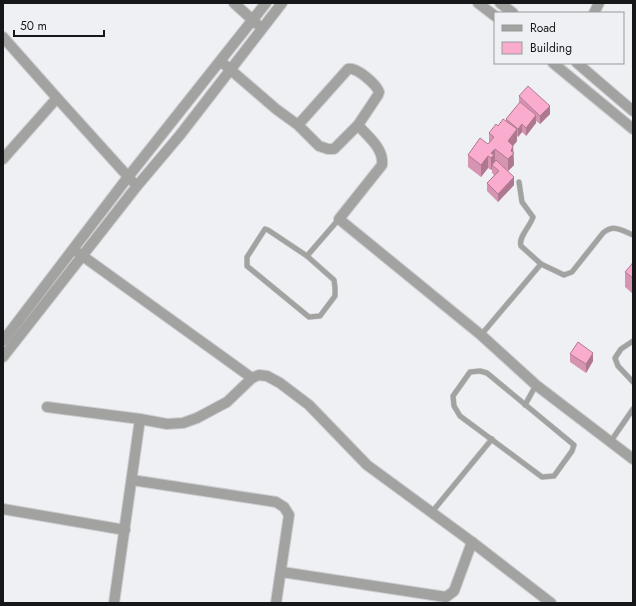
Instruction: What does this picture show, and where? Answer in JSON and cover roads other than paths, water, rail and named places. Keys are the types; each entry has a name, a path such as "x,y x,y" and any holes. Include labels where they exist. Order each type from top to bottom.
{"street":[{"path":"234,3 262,28"},
{"path":"3,341 128,177 266,3"},
{"path":"3,357 137,186 180,135 282,3"},
{"path":"478,3 494,15"},
{"path":"500,3 512,12"},
{"path":"594,12 599,3"},
{"path":"3,37 137,186"},
{"path":"220,62 276,109 298,125 319,146 328,149 334,149 358,125 379,92 377,87 358,71 351,68 348,69 298,125"},
{"path":"558,64 633,129"},
{"path":"578,64 633,111"},
{"path":"3,158 57,98"},
{"path":"358,125 380,149 383,158 382,165 339,220 481,335 536,385 633,458"},
{"path":"73,249 252,378"},
{"path":"47,407 167,424 183,423 197,418 227,402 252,378 259,375 267,376 280,383 309,404 367,465 432,512 551,603"},
{"path":"116,603 140,419"},
{"path":"132,480 276,502 284,507 289,515 282,572 276,603"},
{"path":"3,509 125,530"},
{"path":"282,572 446,597 454,591 472,542"}],"lane":[{"path":"518,182 522,202 533,218 520,240 520,245 541,264 564,275 572,272 603,233 609,228 614,228 633,235"},
{"path":"307,256 339,220"},
{"path":"265,229 307,256 334,280 334,296 320,316 315,318 309,317 247,266 246,262 247,257 265,229"},
{"path":"481,335 541,264"},
{"path":"633,341 621,349 615,358 618,366 633,382"},
{"path":"480,371 487,373 526,405 574,445 572,451 554,476 542,477 460,416 454,406 453,396 470,372 480,371"},
{"path":"526,405 536,385"},
{"path":"611,441 633,409"},
{"path":"432,512 492,439"}]}
